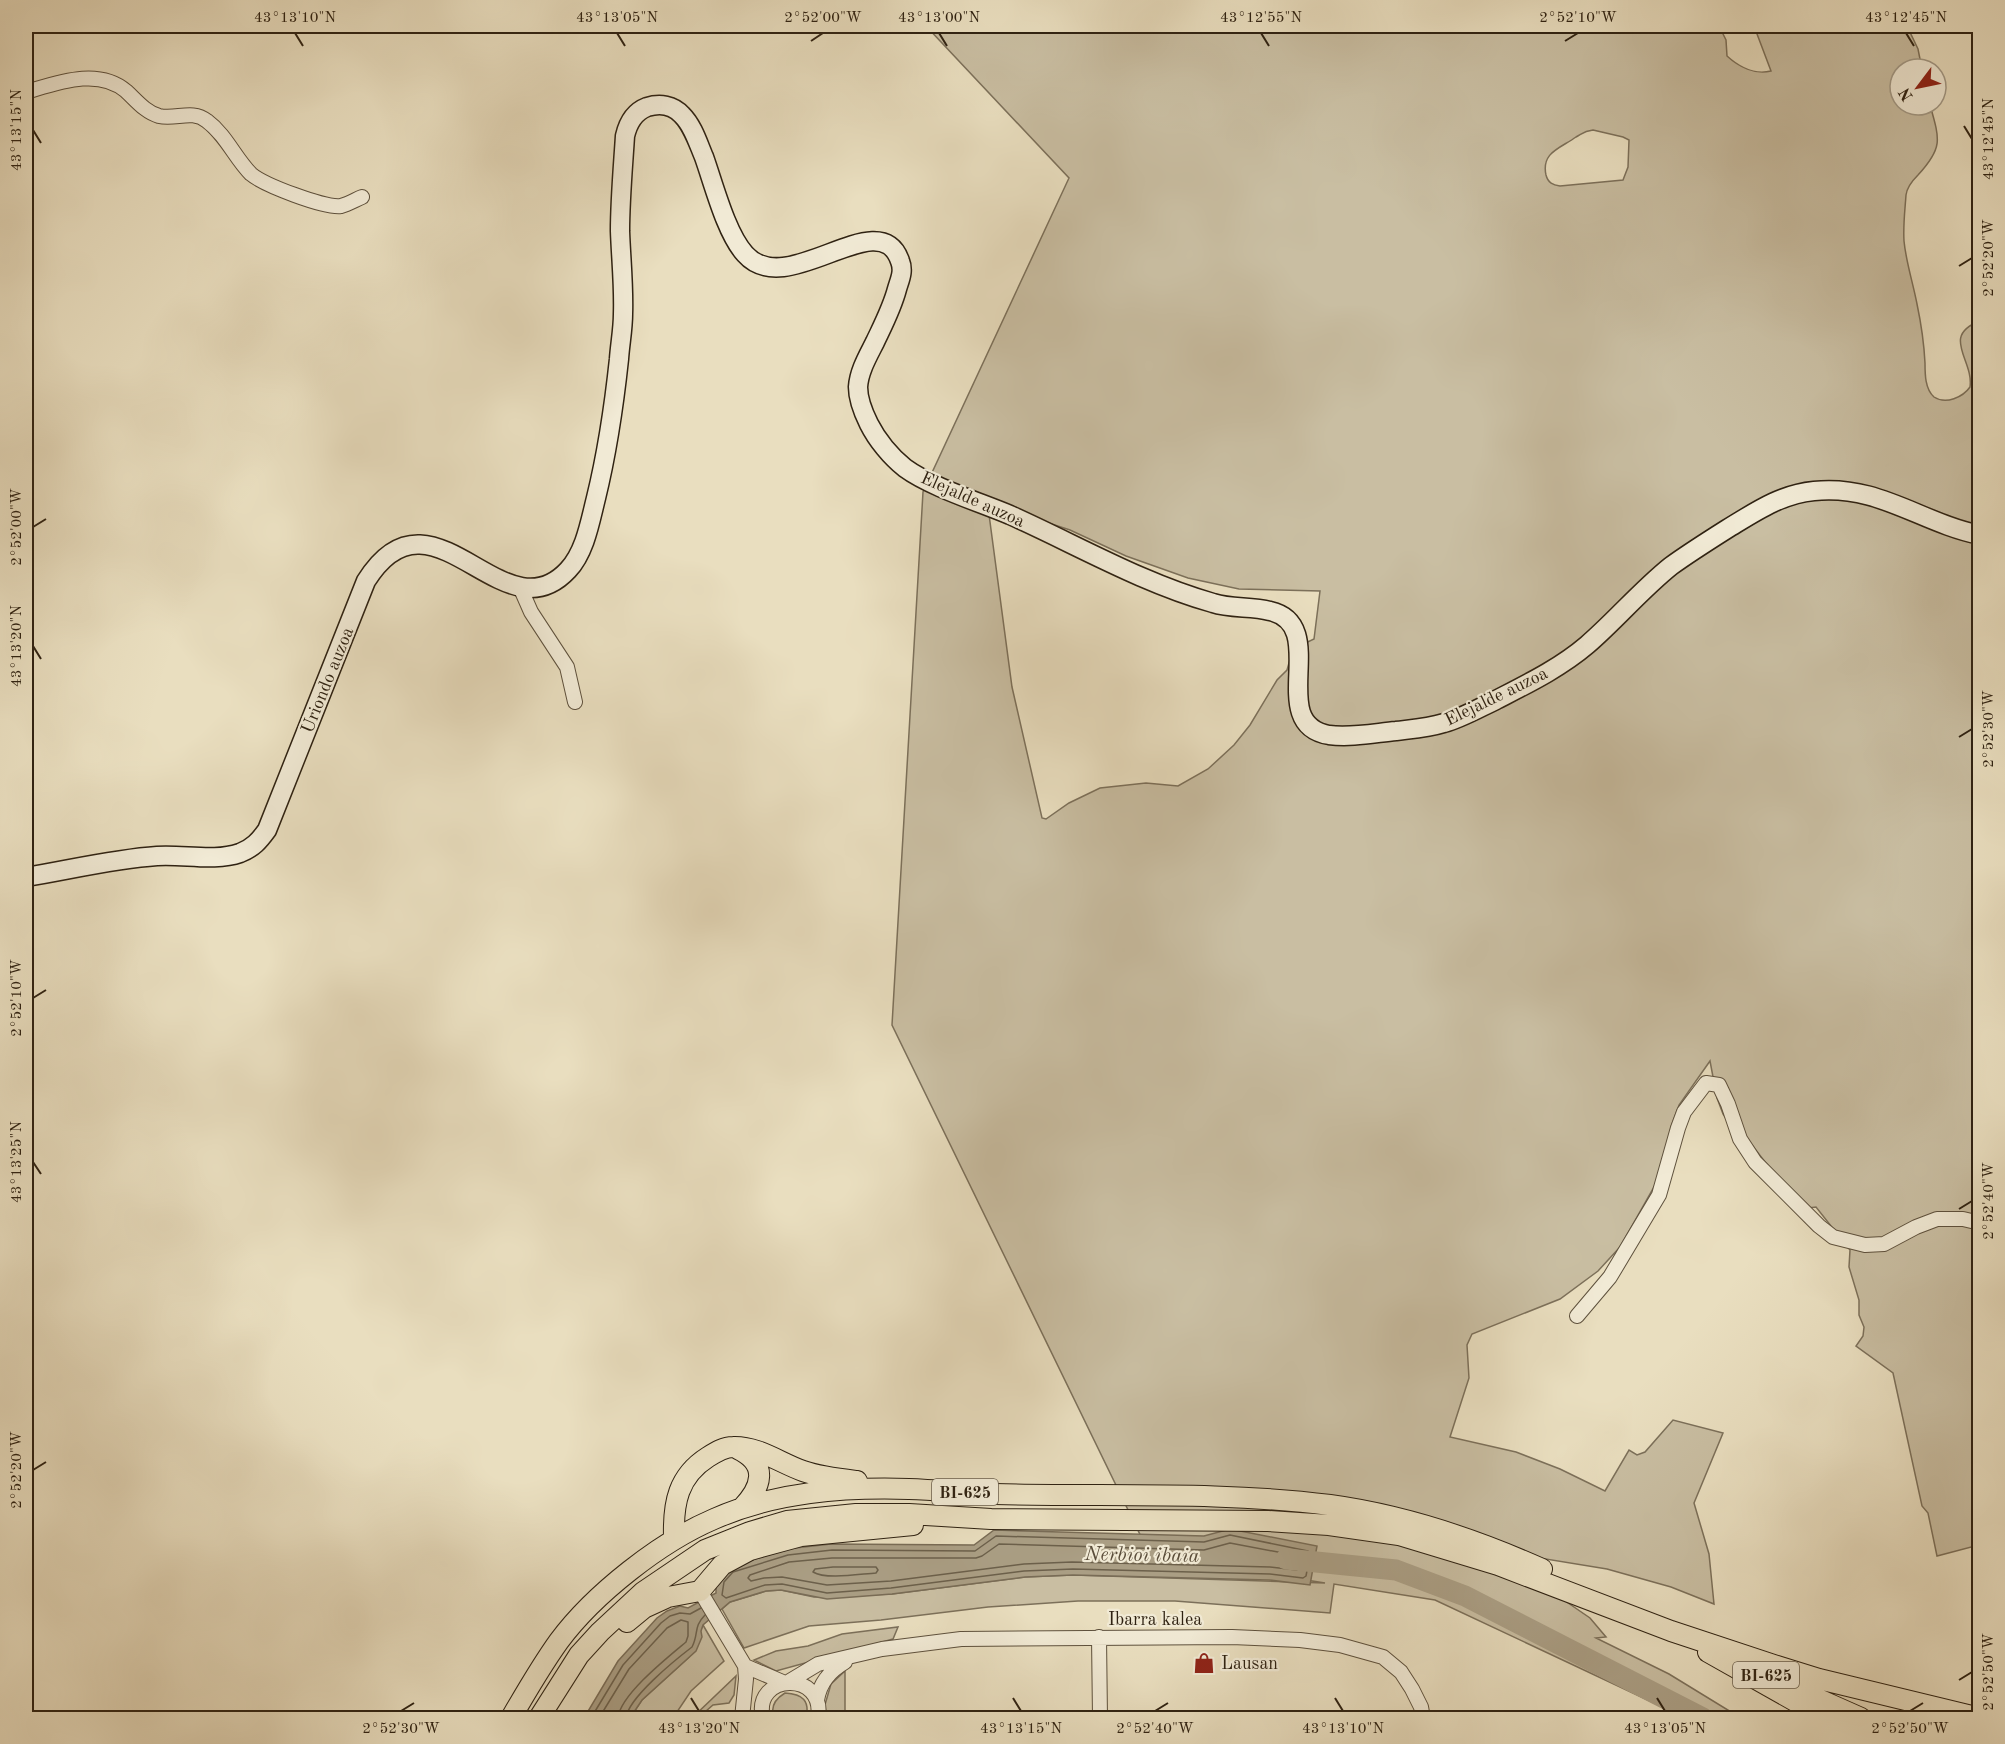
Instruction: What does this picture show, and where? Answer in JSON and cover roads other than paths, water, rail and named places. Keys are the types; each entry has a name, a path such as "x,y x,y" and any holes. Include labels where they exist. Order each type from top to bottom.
{"main road":[{"path":"674,1537 673,1516 677,1497 687,1474 717,1452 733,1447 752,1449 814,1474 910,1489"},
{"path":"733,1447 748,1454 756,1464 760,1478 753,1497 742,1508"},
{"name":"BI-625","path":"511,1719 560,1640 605,1592 628,1573 693,1528 742,1508 782,1497 854,1489 1272,1499 1368,1512 1427,1526 1504,1551 1861,1719"},
{"name":"BI-625","path":"539,1719 579,1655 622,1610 643,1592 705,1550 750,1532 787,1521 856,1514 909,1514 991,1519 1268,1521 1329,1525 1399,1535 1498,1565 1671,1631"},
{"path":"552,1719 580,1676 627,1622 644,1608 668,1597 700,1591 722,1565 750,1550 774,1542 811,1535 991,1519"},
{"path":"687,1569 700,1591"},
{"path":"1671,1631 1820,1679 1980,1718"},
{"path":"1671,1631 1826,1719"}],"street":[{"path":"26,92 70,80 104,79 124,89 148,111 159,116 186,114 206,120 248,170 263,182 329,206 341,206 362,197"},
{"name":"Elejalde auzoa","path":"520,587 544,586 556,580 578,555 589,528 603,471 615,392 623,314 620,229 627,124 636,113 662,104 676,110 691,127 732,233 749,259 762,266 776,269 795,265 866,241 879,241 891,247 900,259 902,271 892,307 862,370 858,388 860,406 872,430 887,450 906,468 927,480 1013,517 1084,552 1182,593 1218,605 1275,611 1292,627 1299,641 1297,700 1301,712 1316,730 1328,735 1351,735 1439,725 1460,718 1500,698 1547,673 1583,648 1670,567 1766,506 1789,495 1817,490 1863,493 1886,499 1925,516 1980,535"},
{"name":"Uriondo auzoa","path":"26,878 124,858 161,855 215,857 239,854 257,845 267,830 366,581 376,564 394,550 416,544 442,548 507,584 520,587"},
{"path":"520,587 531,612 567,667 575,702"},
{"path":"1577,1316 1610,1277 1659,1195 1684,1112 1707,1083 1719,1085 1740,1138 1755,1162 1833,1237 1866,1245 1884,1244 1937,1219 1964,1219 1980,1223"},
{"path":"700,1591 732,1645 762,1717"},
{"path":"1100,1637 1100,1719"},
{"name":"Ibarra kalea","path":"762,1717 762,1706 770,1691 818,1664 882,1649 961,1639 1232,1637 1300,1640 1341,1645 1383,1657 1401,1672 1412,1689 1421,1707 1423,1719"},
{"name":"Ibarra kalea","path":"817,1700 819,1690 830,1673 852,1657"},
{"path":"745,1672 787,1683 797,1683 805,1687 817,1700 818,1718"},
{"path":"742,1719 745,1672"}],"water":[{"path":"1230,1529 1317,1546 1310,1585 1269,1580 1073,1575 1025,1577 892,1594 827,1599 781,1590 766,1591 730,1602 703,1625 702,1637 696,1651 642,1700 630,1718 584,1718 618,1661 657,1618 680,1606 688,1608 716,1593 716,1587 731,1567 786,1549 831,1544 974,1545 994,1530 1204,1536"}],"waterway":[{"name":"Nerbioi ibaia","path":"1286,1559 1396,1570 1465,1596 1703,1718"}],"place":[{"name":"Lausan","path":"1204,1663"}]}
